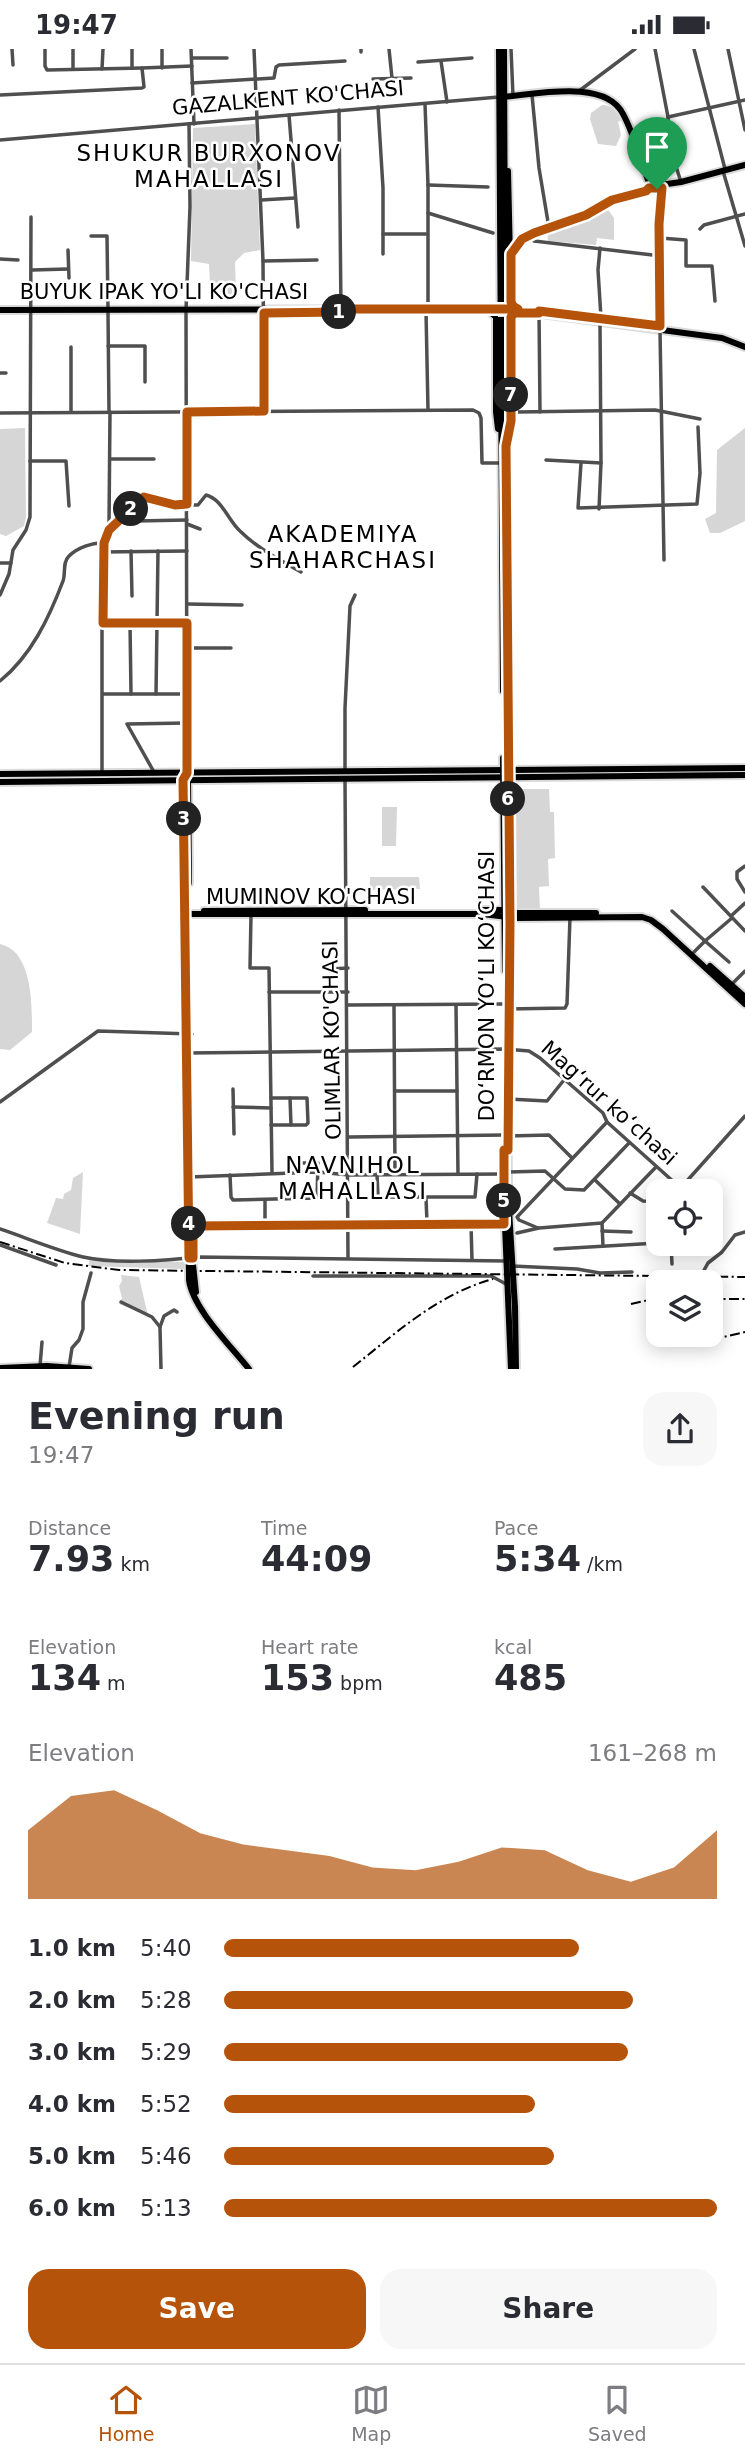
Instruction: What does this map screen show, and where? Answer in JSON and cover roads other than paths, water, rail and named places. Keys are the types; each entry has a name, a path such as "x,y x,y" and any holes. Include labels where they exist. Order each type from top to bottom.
{"main road":[{"name":"DO‘RMON YO‘LI KO‘CHASI","path":"501,49 504,446"},
{"path":"590,83 595,93 618,110 651,187 682,183 745,166"},
{"name":"GAZALKENT KO'CHASI","path":"501,97 579,91 595,93"},
{"name":"DO‘RMON YO‘LI KO‘CHASI","path":"501,97 505,158 505,774"},
{"path":"504,446 511,421 511,317 514,310 511,302 510,180 505,158"},
{"name":"BUYUK IPAK YO'LI KO'CHASI","path":"0,312 514,310 660,328 726,339 745,345"},
{"path":"495,311 496,412 504,446"},
{"name":"DO‘RMON YO‘LI KO‘CHASI","path":"504,463 502,558 508,914 504,1224 509,1264 513,1369"},
{"path":"507,755 512,765 524,770"},
{"path":"505,774 524,770 744,772"},
{"path":"0,782 304,775 744,772"},
{"path":"0,774 154,773 186,778"},
{"path":"186,778 191,1177 189,1280 192,1293 202,1309 251,1369"},
{"name":"MUMINOV KO'CHASI","path":"188,913 251,915 346,912"},
{"name":"MUMINOV KO'CHASI","path":"188,913 508,914"},
{"path":"508,914 641,913 654,919 700,960"},
{"path":"508,914 649,919 700,960 745,1004"},
{"path":"730,987 745,997"},
{"name":"DO‘RMON YO‘LI KO‘CHASI","path":"505,1049 508,1099 506,1136"},
{"name":"DO‘RMON YO‘LI KO‘CHASI","path":"505,1173 513,1369"},
{"path":"191,1258 199,1299 251,1369"},
{"path":"237,1355 240,1369"},
{"path":"0,1368 40,1366 89,1369"}],"street":[{"path":"12,49 13,65"},
{"path":"45,49 46,69 192,66"},
{"path":"73,69 74,49"},
{"path":"102,69 103,49"},
{"path":"132,49 132,68"},
{"path":"162,49 162,68"},
{"path":"186,778 186,311 192,124 191,49"},
{"path":"254,49 263,261 264,411"},
{"path":"389,49 392,79"},
{"path":"511,49 513,96"},
{"path":"579,91 635,49"},
{"path":"655,49 668,117 669,145"},
{"path":"694,49 745,247"},
{"path":"728,49 745,130"},
{"path":"192,58 227,58"},
{"path":"418,62 472,58"},
{"path":"192,83 274,78 279,65 345,61"},
{"path":"442,61 447,102"},
{"path":"0,95 142,88 142,68"},
{"path":"373,79 411,78"},
{"path":"532,95 546,229 545,242"},
{"name":"GAZALKENT KO'CHASI","path":"0,140 501,97"},
{"path":"668,117 745,100"},
{"path":"425,104 428,185 428,410"},
{"path":"378,107 383,188 383,254"},
{"path":"339,110 341,311"},
{"path":"289,115 298,227"},
{"path":"671,151 682,183"},
{"path":"428,185 488,187"},
{"path":"511,245 534,233 586,215 612,200 646,191 651,187"},
{"path":"662,187 660,411 664,560"},
{"path":"261,200 295,198"},
{"path":"428,213 493,233"},
{"path":"699,229 704,225 745,214"},
{"path":"0,596 9,575 14,546 26,530 30,517 31,217"},
{"path":"534,233 533,241 661,256"},
{"path":"383,234 427,234"},
{"path":"91,236 107,236 110,459 109,528 102,551 103,773"},
{"path":"660,238 686,240 686,266 712,266 715,301"},
{"path":"511,254 520,242"},
{"path":"599,509 600,248"},
{"path":"68,250 69,278"},
{"path":"0,259 18,260"},
{"path":"263,261 317,260"},
{"path":"31,270 68,269"},
{"path":"539,312 540,412"},
{"path":"108,346 145,346 145,383"},
{"path":"71,347 71,412"},
{"path":"0,373 6,373"},
{"path":"517,412 660,411 700,419"},
{"path":"0,412 478,412 481,418 482,463 504,463"},
{"path":"581,463 578,509 697,504 701,473 698,427"},
{"path":"110,459 154,459"},
{"path":"547,460 601,463"},
{"path":"30,461 66,461 69,506"},
{"path":"196,511 206,495 213,497 239,531 301,572"},
{"path":"109,528 144,497 175,505 198,505"},
{"path":"136,521 187,522 200,529"},
{"path":"0,681 17,668 44,625 65,577 64,565 67,557 91,544 104,543"},
{"path":"102,551 187,551"},
{"path":"131,551 132,596"},
{"path":"156,694 158,551"},
{"path":"0,563 11,563"},
{"name":"OLIMLAR KO'CHASI","path":"348,1258 345,775 347,666 351,606 355,594"},
{"path":"187,604 242,605"},
{"path":"130,622 131,694"},
{"path":"103,623 187,623"},
{"path":"187,648 231,648"},
{"path":"103,694 187,694"},
{"path":"154,773 127,724 187,723"},
{"path":"745,866 737,871 737,876 745,892"},
{"path":"703,887 745,931"},
{"path":"694,952 745,903"},
{"path":"672,911 729,962"},
{"path":"251,915 250,968 269,968 272,1174"},
{"path":"348,1005 565,1008 568,1004 570,917"},
{"path":"330,969 348,968"},
{"path":"730,987 745,971"},
{"path":"269,992 348,992"},
{"path":"394,1005 394,1175"},
{"path":"456,1005 458,1174"},
{"path":"0,1102 97,1031 189,1034"},
{"name":"Magʻrur koʻchasi","path":"190,1053 395,1049 529,1051 603,1113 607,1122 671,1179"},
{"path":"508,1099 547,1101 564,1080"},
{"path":"233,1089 234,1133"},
{"path":"395,1091 457,1091"},
{"path":"271,1098 308,1099 307,1125 271,1125"},
{"path":"290,1098 291,1125"},
{"path":"233,1107 271,1108"},
{"path":"688,1179 745,1116"},
{"path":"539,1228 517,1218 607,1122"},
{"path":"349,1137 549,1135 572,1158"},
{"path":"191,1177 318,1172 394,1175 545,1171 565,1189 584,1190 629,1143"},
{"path":"230,1175 231,1199 317,1198 317,1162 302,1163"},
{"path":"517,1233 539,1228 602,1223 656,1167"},
{"path":"377,1174 378,1197 475,1197 477,1174"},
{"path":"595,1180 620,1204"},
{"path":"631,1193 646,1201"},
{"path":"426,1197 427,1223"},
{"path":"265,1200 265,1225"},
{"path":"471,1223 472,1260"},
{"path":"602,1223 603,1246"},
{"path":"191,1226 504,1224"},
{"path":"0,1229 87,1258 472,1260 600,1273 632,1272"},
{"path":"602,1231 631,1232"},
{"path":"704,1270 735,1235 745,1232"},
{"path":"555,1249 646,1244"},
{"path":"0,1245 56,1265"},
{"path":"672,1256 672,1264"},
{"path":"69,1367 72,1347 79,1340 83,1329 83,1302 91,1272"},
{"path":"313,1276 491,1276 508,1285"},
{"path":"121,1302 152,1317 160,1327"},
{"path":"161,1369 160,1327 164,1316 174,1310 177,1312"},
{"path":"40,1366 42,1342"}],"railway":[{"path":"0,1242 65,1263 119,1270 745,1277"},
{"path":"353,1367 436,1304 493,1279"},
{"path":"723,1299 745,1299"},
{"path":"631,1304 646,1301"},
{"path":"723,1337 745,1332"}],"district":[{"name":"SHUKUR BURXONOV MAHALLASI","path":"209,166"},
{"name":"AKADEMIYA SHAHARCHASI","path":"343,547"},
{"name":"NAVNIHOL MAHALLASI","path":"353,1178"}]}
